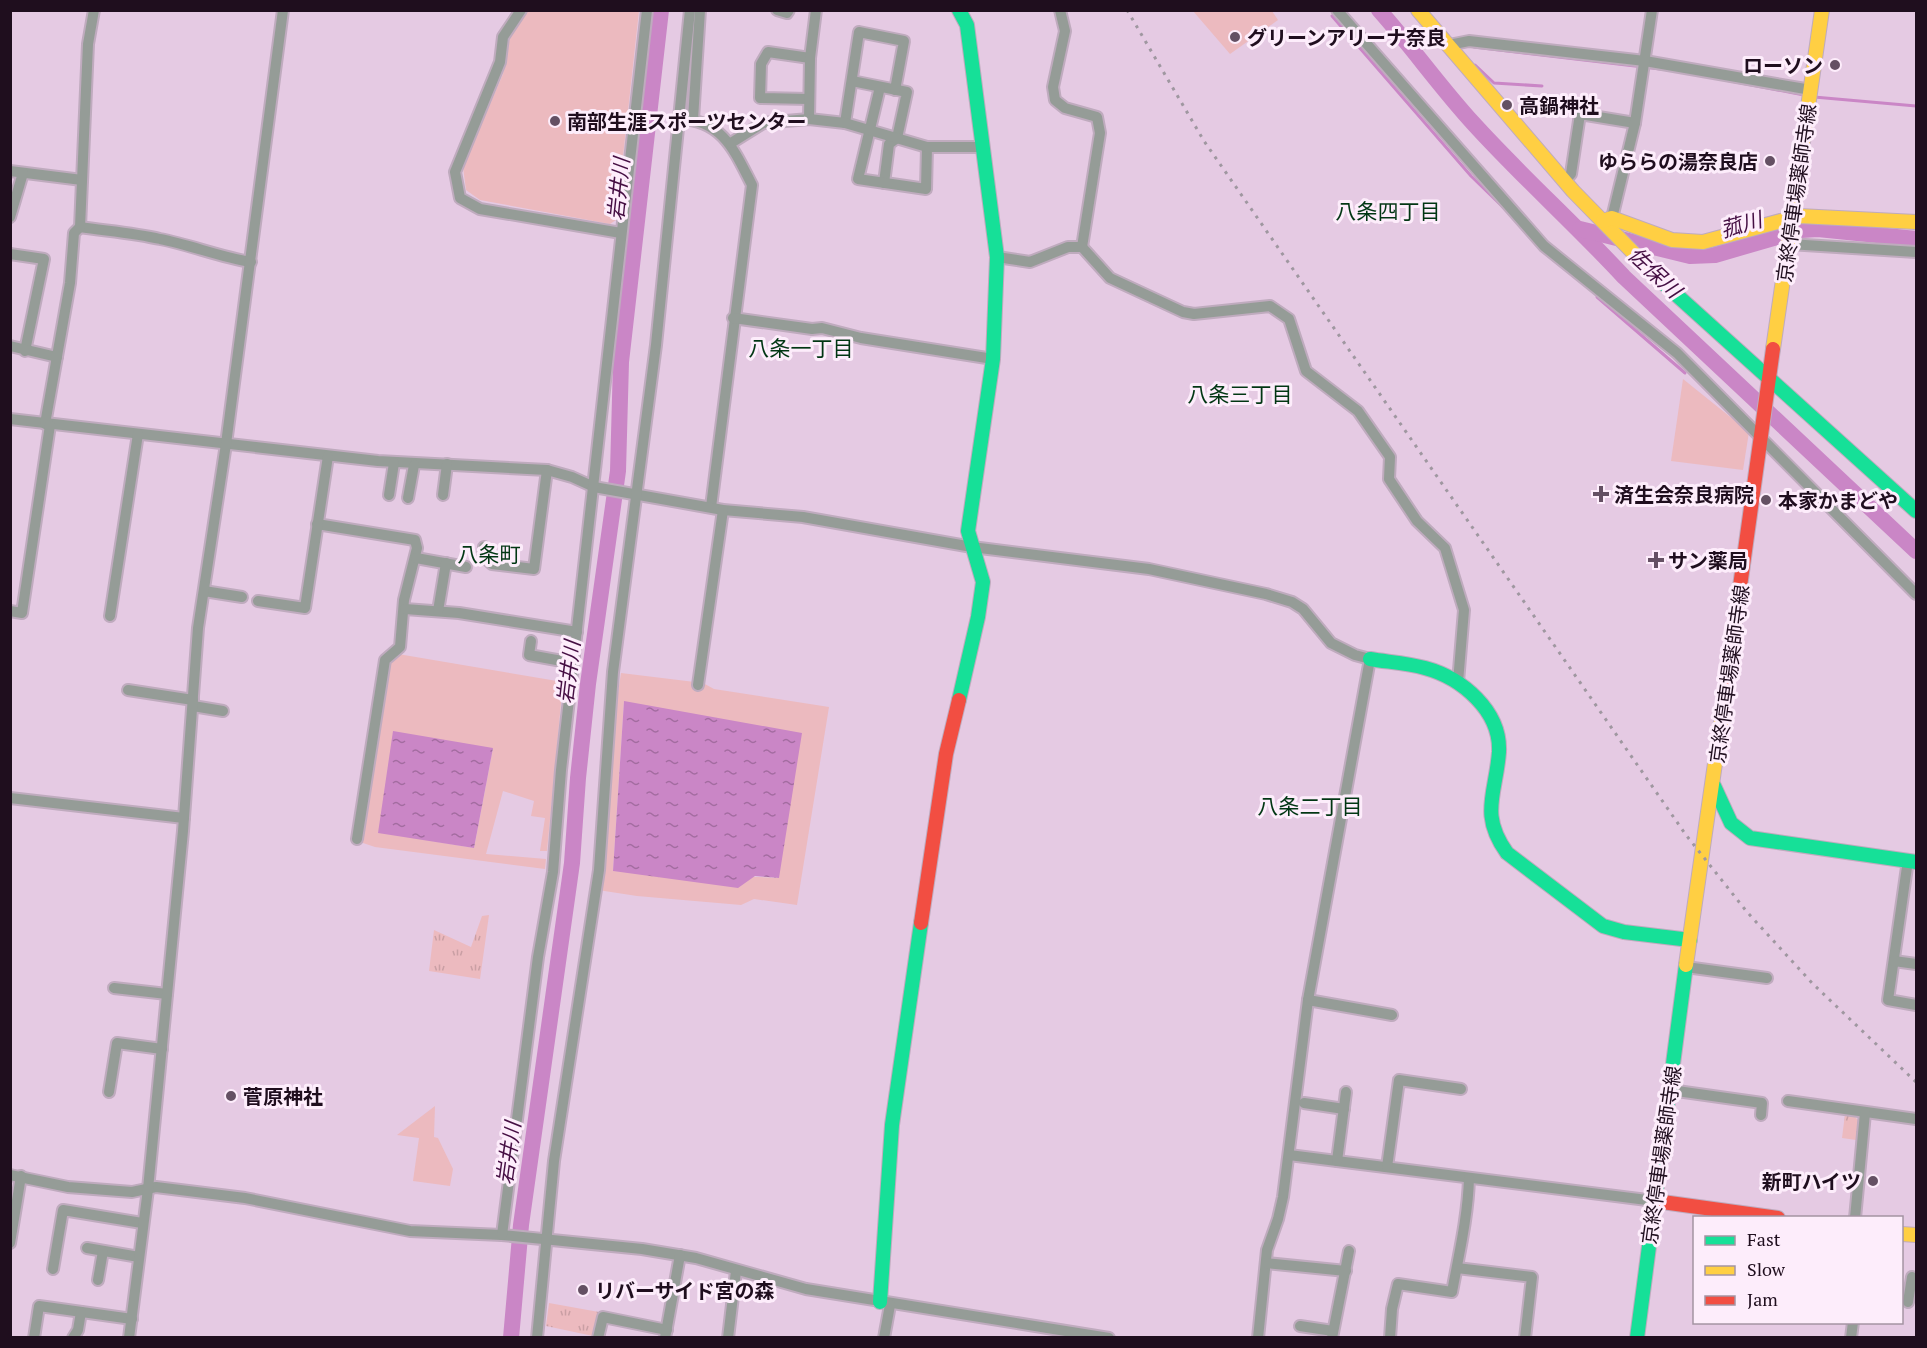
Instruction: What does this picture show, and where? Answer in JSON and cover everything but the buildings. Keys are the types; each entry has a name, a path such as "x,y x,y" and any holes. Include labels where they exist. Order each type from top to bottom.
{"street":[{"path":"10,611 22,613 57,357 70,283 74,233 80,227 88,44 94,10"},
{"path":"129,1338 148,1189 204,591 226,444 283,10"},
{"path":"521,10 503,37 500,62 455,172 460,198 480,209 621,233"},
{"path":"504,1235 538,957 553,872 573,663 596,488 621,233 647,10"},
{"path":"537,1338 543,1239 599,870 614,672 633,494 656,345 690,10"},
{"path":"693,119 700,10"},
{"path":"777,10 787,13 789,10"},
{"path":"809,119 810,58 816,10"},
{"path":"884,1338 894,1114 946,754 978,617 983,582 968,531 993,360 997,257 967,25 959,10"},
{"path":"1060,10 1065,31 1053,87 1055,100 1065,108 1097,117 1100,133 1082,247"},
{"path":"1337,10 1544,246 1677,353 1917,594"},
{"path":"1418,10 1564,180 1608,220 1634,256 1769,383 1917,511"},
{"path":"1608,220 1635,123 1652,10"},
{"name":"京終停車場薬師寺線","path":"1637,1338 1760,434 1790,243 1822,10"},
{"path":"845,123 859,32 904,41 895,90"},
{"path":"1449,45 1469,41 1645,61 1811,90"},
{"path":"810,58 768,52 761,64 760,98 810,99"},
{"path":"852,81 907,92 897,138 889,144 884,183"},
{"path":"880,87 858,179 926,189 927,147"},
{"path":"1564,180 1570,174 1580,114 1635,123"},
{"path":"680,119 693,119 717,131 731,143 752,185 733,318 711,507"},
{"path":"731,143 762,123 809,119 845,123 927,147 982,147"},
{"path":"10,171 82,180"},
{"path":"10,218 23,172"},
{"path":"1608,220 1672,240 1703,242 1792,221 1799,216 1917,222"},
{"path":"80,227 157,238 214,252 225,258 250,262"},
{"path":"1790,243 1917,252"},
{"path":"997,257 1030,262 1068,247 1082,247 1110,278 1183,312 1194,314 1270,306 1289,319 1306,371 1358,411 1390,457 1389,479 1417,521 1445,548 1464,610 1458,682"},
{"path":"10,254 44,259 25,351"},
{"path":"733,318 812,329 822,328 861,338 993,360"},
{"path":"10,346 57,357"},
{"path":"10,419 414,465 447,464 547,470 572,477 596,488 723,510 803,517 972,547 1149,570 1266,594 1292,602 1303,609 1331,643 1355,656 1433,670 1458,682 1487,709 1496,728 1498,746 1489,817 1498,843 1603,926 1624,932 1690,940"},
{"path":"110,616 138,434"},
{"path":"258,601 305,608 328,456"},
{"path":"389,495 394,463"},
{"path":"443,495 447,464"},
{"path":"408,498 414,465"},
{"path":"484,547 483,556 492,564 534,569 547,470"},
{"path":"698,685 723,510"},
{"path":"317,524 415,540 416,558 406,585 400,647 385,660 357,839"},
{"path":"416,558 466,567"},
{"path":"438,611 446,563"},
{"path":"204,591 242,597"},
{"path":"405,609 438,611 577,632"},
{"path":"531,641 529,655 573,663"},
{"path":"1258,1338 1266,1263 1278,1219 1289,1155 1287,1146 1308,1000 1370,659"},
{"path":"128,690 223,711"},
{"path":"1713,783 1729,823 1744,836 1912,861 1888,1000 1917,1005"},
{"path":"10,798 184,818"},
{"path":"1894,961 1917,964"},
{"path":"1686,967 1767,978"},
{"path":"114,988 167,994"},
{"path":"1308,1000 1392,1015"},
{"path":"108,1092 117,1043 162,1049"},
{"path":"1387,1167 1399,1080 1461,1089"},
{"path":"1670,1090 1762,1102 1761,1115"},
{"path":"1337,1161 1346,1092"},
{"path":"1788,1101 1917,1119"},
{"path":"1304,1103 1344,1109"},
{"path":"1855,1216 1865,1113"},
{"path":"1289,1155 1764,1216"},
{"path":"10,1243 16,1176 68,1187 132,1192 156,1187 245,1198 410,1231 504,1235 680,1255 806,1289 1109,1338"},
{"path":"1390,1338 1392,1309 1398,1284 1452,1292 1468,1213 1469,1178"},
{"path":"53,1269 63,1210 142,1223"},
{"path":"87,1248 139,1257"},
{"path":"98,1280 103,1251"},
{"path":"1300,1326 1333,1334 1349,1251"},
{"path":"598,1338 603,1317 666,1334 680,1255"},
{"path":"1266,1263 1346,1271"},
{"path":"1456,1268 1532,1277 1525,1338"},
{"path":"728,1338 736,1271"},
{"path":"1909,1302 1912,1277"},
{"path":"34,1338 39,1306 132,1319"},
{"path":"73,1338 78,1330 81,1312"}],"green space":[{"name":"南部生涯スポーツセンター","path":"526,11 639,11 616,220 610,224 480,200 466,190 463,167 503,74 510,37"},
{"name":"グリーンアリーナ奈良","path":"1193,11 1272,11 1278,20 1230,54"},
{"path":"1683,379 1749,432 1743,470 1671,461"},
{"path":"398,654 563,682 547,851 540,851 545,818 531,816 534,801 503,791 486,854 546,859 545,869 375,847 360,842 389,661","holes":["493,748 474,848 378,832"]},
{"path":"621,673 703,683 714,689 829,707 797,905 754,899 741,905 637,896 598,890 613,727","holes":["624,701 779,878 613,871"]},
{"path":"489,915 480,979 429,971 434,930 471,947 482,916"},
{"path":"435,1106 434,1137 438,1138 453,1169 450,1186 413,1181 419,1138 397,1135"},
{"path":"1845,1114 1854,1116 1859,1121 1856,1140 1842,1138"},
{"path":"549,1303 599,1312 593,1336 546,1326"}],"water":[{"path":"624,701 802,733 779,878 755,876 738,888 613,871"},
{"path":"393,731 493,748 474,848 378,833"}],"waterway":[{"name":"岩井川","path":"511,1338 521,1225 572,863 588,684 618,471 621,362 661,10"},
{"name":"佐保川","path":"1379,10 1473,123 1624,277 1916,551"},
{"path":"1332,16 1471,176 1508,212"},
{"path":"1474,47 1669,70"},
{"path":"1475,65 1494,83 1542,86"},
{"path":"1725,80 1804,95"},
{"path":"1814,97 1916,106"},
{"name":"菰川","path":"1580,229 1690,256 1715,255 1801,230 1818,229 1916,239"},
{"path":"1597,297 1685,373"}],"railway":[{"path":"1127,10 1204,141 1686,835 1747,912 1813,984 1916,1082"}],"traffic: fast":[{"path":"959,10 967,25 997,257 993,359 968,531 983,582 978,617 959,700"},
{"path":"1660,280 1916,511"},
{"path":"1370,659 1411,665 1439,673 1465,688 1486,710 1498,737 1499,752 1491,815 1498,839 1507,853 1603,926 1624,932 1690,940"},
{"path":"1714,786 1731,823 1750,838 1916,862"},
{"path":"880,1302 892,1125 921,923"},
{"path":"1637,1338 1686,965"}],"traffic: slow":[{"path":"1418,10 1573,191 1660,280"},
{"path":"1773,349 1822,10"},
{"path":"1603,221 1612,218 1672,240 1703,242 1799,216 1916,222"},
{"path":"1686,965 1727,680"},
{"path":"1903,1234 1916,1235"}],"traffic: jam":[{"path":"1727,680 1773,349"},
{"path":"921,923 946,754 959,700"},
{"path":"1655,1201 1764,1216"}],"place":[{"name":"グリーンアリーナ奈良","path":"1235,37"},
{"name":"ローソン","path":"1835,65"},
{"name":"高鍋神社","path":"1507,105"},
{"name":"南部生涯スポーツセンター","path":"555,121"},
{"name":"ゆららの湯奈良店","path":"1770,161"},
{"name":"済生会奈良病院","path":"1601,494"},
{"name":"本家かまどや","path":"1766,500"},
{"name":"サン薬局","path":"1656,560"},
{"name":"菅原神社","path":"231,1096"},
{"name":"新町ハイツ","path":"1873,1181"},
{"name":"リバーサイド宮の森","path":"583,1290"}],"district":[{"name":"八条四丁目","path":"1388,211"},
{"name":"八条一丁目","path":"801,348"},
{"name":"八条三丁目","path":"1240,394"},
{"name":"八条町","path":"489,554"},
{"name":"八条二丁目","path":"1310,806"}]}
